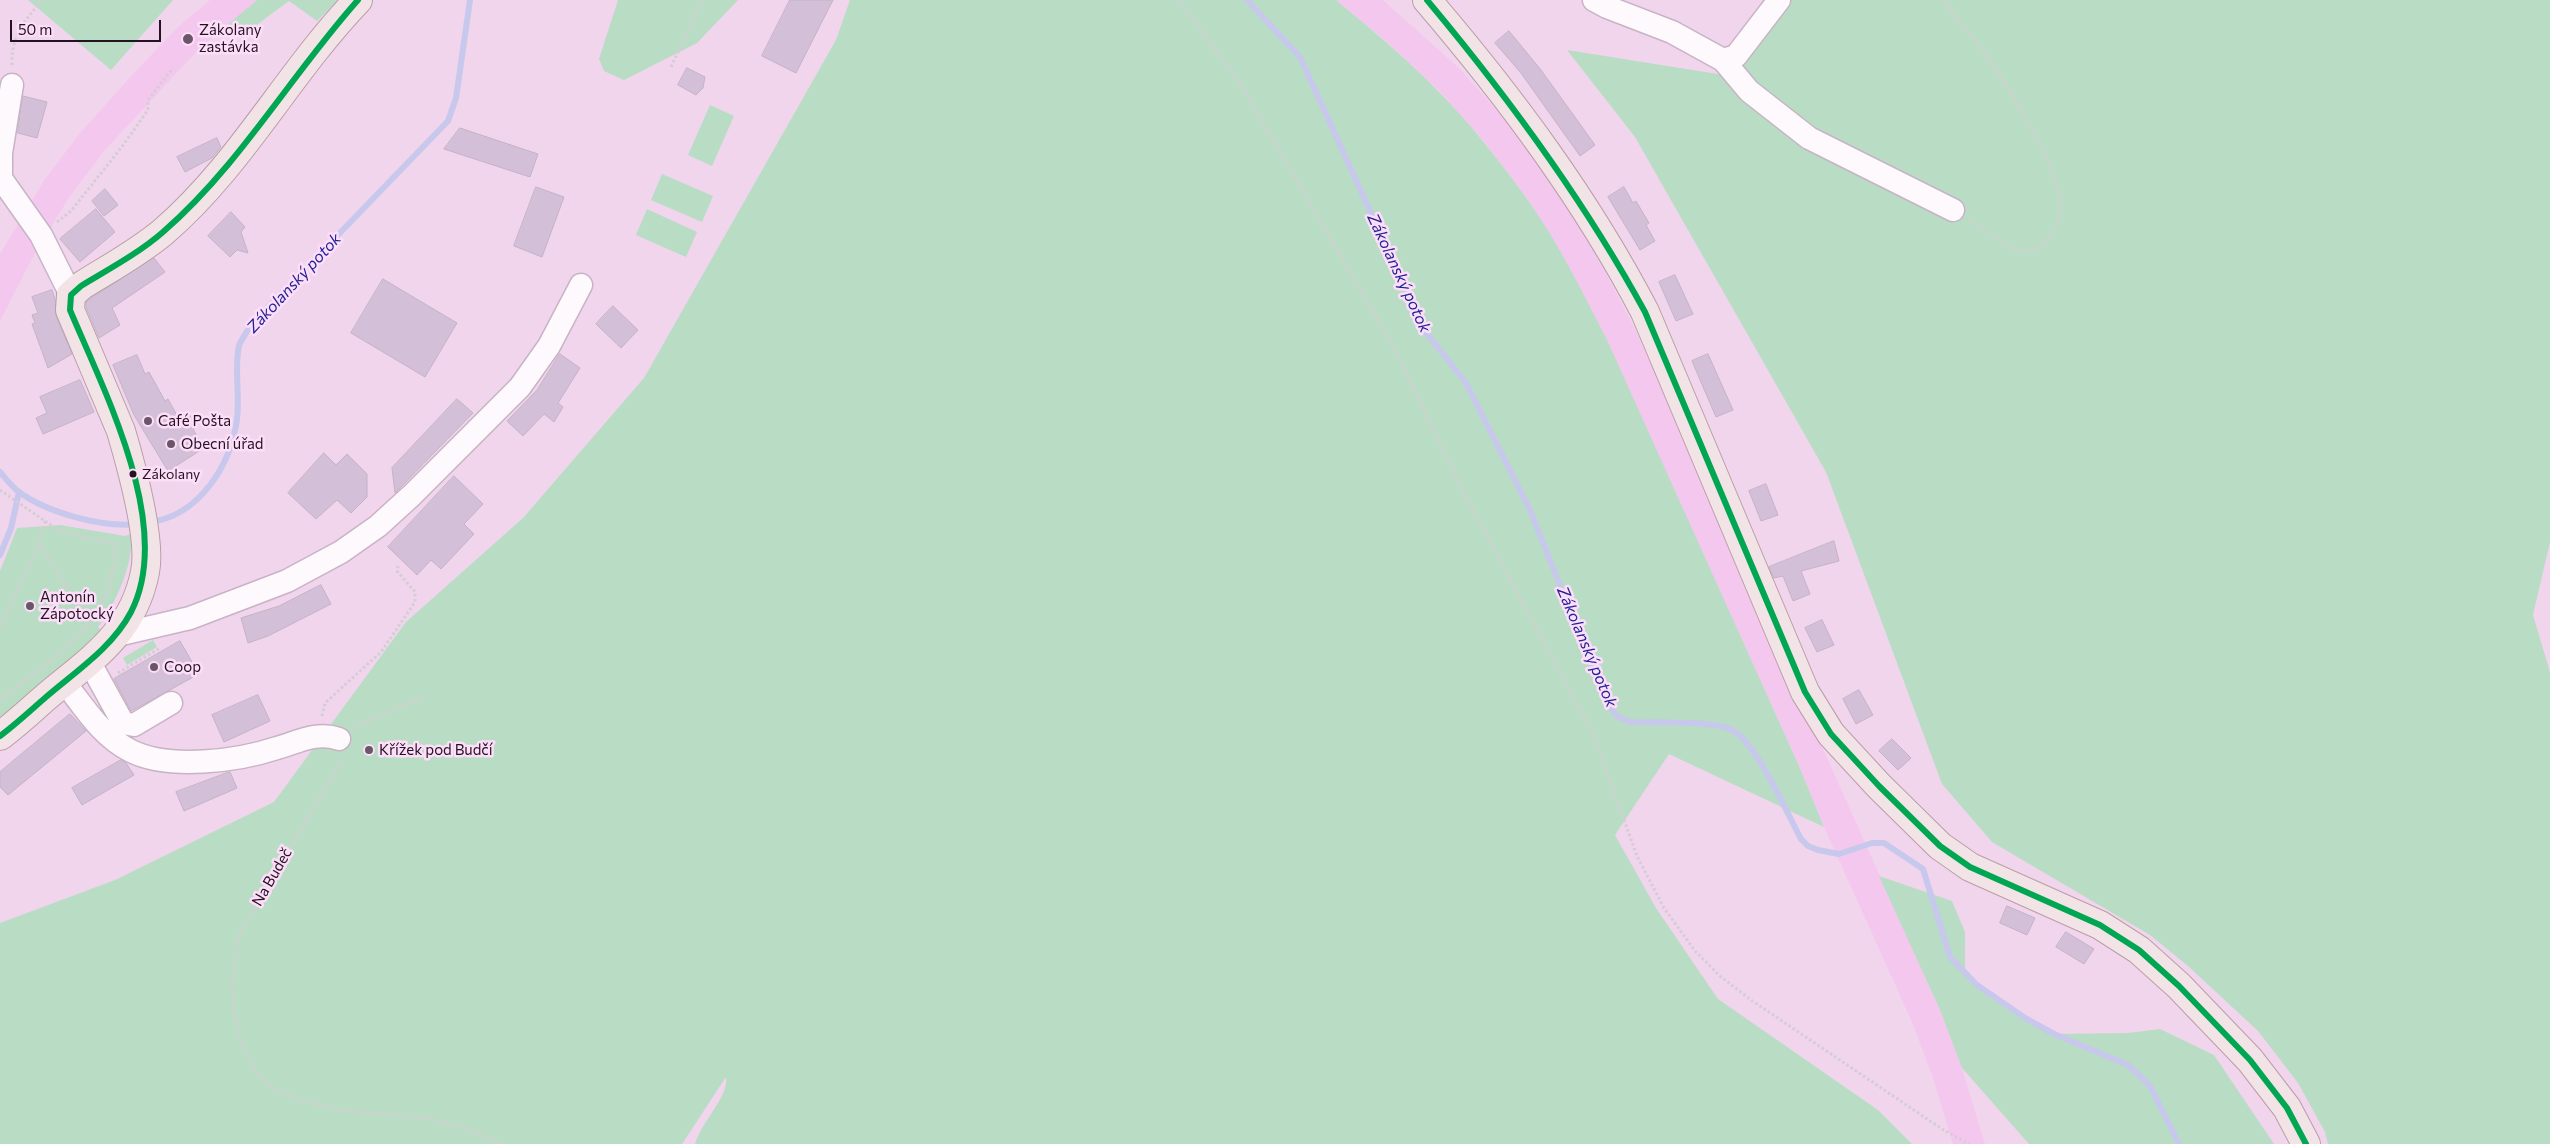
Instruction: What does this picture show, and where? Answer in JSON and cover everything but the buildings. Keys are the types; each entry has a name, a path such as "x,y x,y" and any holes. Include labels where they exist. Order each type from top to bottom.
{"main road":[{"path":"0,736 90,663 117,635 134,602 145,572 145,535 121,431 70,310 71,295 81,286 162,233 180,216 226,166 316,47 358,0"},
{"path":"1427,0 1526,122 1618,261 1646,312 1805,692 1831,734 1879,786 1940,846 1970,866 2100,925 2139,950 2179,986 2250,1060 2287,1108 2306,1144"}],"street":[{"path":"1594,0 1607,7 1672,32 1723,60 1749,91 1772,111 1809,138 1953,210"},
{"path":"1723,60 1736,56 1779,0"},
{"path":"12,86 1,153 0,177 41,235 71,295"},
{"path":"117,635 190,618 281,583 341,552 378,526 412,495 520,387 548,346 581,285"},
{"path":"90,663 123,723 134,725 171,703"},
{"path":"64,683 88,714 110,736 130,751 154,760 233,760 254,756 321,734 335,737"}],"path":[{"path":"12,86 12,47 19,30 42,0"},
{"path":"671,67 702,0"},
{"path":"1179,0 1238,80 1393,346 1462,490 1593,734 1637,856 1664,908 1694,952 1751,1000 1942,1129 1969,1144"},
{"path":"1944,0 1952,16 1980,47 2017,101 2056,178 2061,214 2052,235 2038,250 2016,251 1953,210"},
{"path":"71,211 148,110 148,100 172,68"},
{"path":"0,490 45,521 66,532 116,544 113,570 108,587 94,616 64,648 0,700"},
{"path":"0,627 39,544 45,521"},
{"path":"39,544 69,590 94,616 117,635"},
{"path":"325,703 381,652 415,602 415,592 397,571 398,566"},
{"path":"335,737 428,695"},
{"name":"Na Budeč","path":"335,737 344,751 340,765 317,800 239,935 232,984 234,1014 244,1048 251,1064 263,1079 277,1090 300,1100 338,1110 430,1119 468,1129 502,1144"}],"shaded area":[{"path":"210,0 257,0 198,50 104,151 70,196 35,253 0,321 0,254 45,179 81,132 134,73 177,28"},
{"path":"1336,0 1383,0 1461,70 1506,121 1556,188 1600,262 1635,329 1940,1010 1962,1068 1985,1144 1953,1144 1933,1078 1912,1022 1824,827 1799,766 1655,448 1531,204 1483,140 1439,91 1387,42"}],"green space":[{"path":"28,0 173,0 111,70"},
{"path":"257,0 338,0 317,21 289,1 247,32 226,26"},
{"path":"618,0 738,0 697,43 624,80 604,71 599,59"},
{"path":"850,0 1336,0 1401,55 1451,104 1486,145 1530,203 1562,253 1590,306 1799,766 1824,827 1669,754 1615,835 1656,908 1718,999 1878,1110 1912,1144 695,1144 723,1093 726,1077 682,1144 0,1144 0,923 115,880 274,802 406,622 523,518 644,378 836,40"},
{"path":"1791,0 2550,0 2550,542 2533,615 2550,672 2550,1144 2328,1144 2325,1132 2298,1083 2258,1031 2188,966 2150,935 1992,842 1942,784 1826,472 1635,137 1567,50 1724,75"},
{"path":"710,105 734,116 712,166 688,155"},
{"path":"662,174 713,196 702,222 651,200"},
{"path":"647,209 697,232 686,257 636,235"},
{"path":"60,525 125,536 130,534 130,557 127,570 111,608 98,627 103,633 0,723 0,571 17,528"},
{"path":"153,640 157,647 127,665 123,658"},
{"path":"1879,876 1952,901 1965,932 1965,972 2008,1007 2054,1034 2128,1033 2160,1029 2214,1055 2274,1144 2029,1144 1962,1068 1940,1010"}],"waterway":[{"name":"Zákolanský potok","path":"150,522 168,518 183,510 210,486 220,470 234,436 237,419 237,363 239,346 250,326 448,121 456,98 470,0"},
{"name":"Zákolanský potok","path":"1247,0 1300,57 1424,330 1466,383 1530,510 1608,706 1618,717 1630,722 1697,723 1732,730 1751,748 1761,763 1801,839 1808,846 1839,854 1872,843 1884,843 1923,869 1950,957 1977,985 2025,1018 2054,1034 2128,1065 2150,1086 2179,1144"},
{"name":"Zákolanský potok","path":"0,472 19,492 31,500 60,512 109,524 138,524"},
{"path":"0,555 11,528 19,492"}],"transit line":[{"path":"0,736 93,658 114,637 131,612 142,578 145,540 140,500 130,460 116,419 70,310 71,295 81,286 144,247 191,206 241,149 310,58 358,0"},
{"path":"1427,0 1487,74 1544,151 1597,230 1645,312 1805,692 1831,734 1879,786 1940,846 1970,867 2100,925 2139,950 2179,986 2250,1060 2287,1108 2306,1144"}],"place":[{"name":"Zákolany zastávka","path":"188,39"},
{"name":"Café Pošta","path":"148,421"},
{"name":"Obecní úřad","path":"171,444"},
{"name":"Zákolany","path":"133,474"},
{"name":"Antonín Zápotocký","path":"30,606"},
{"name":"Coop","path":"154,667"},
{"name":"Křížek pod Budčí","path":"369,750"}]}
